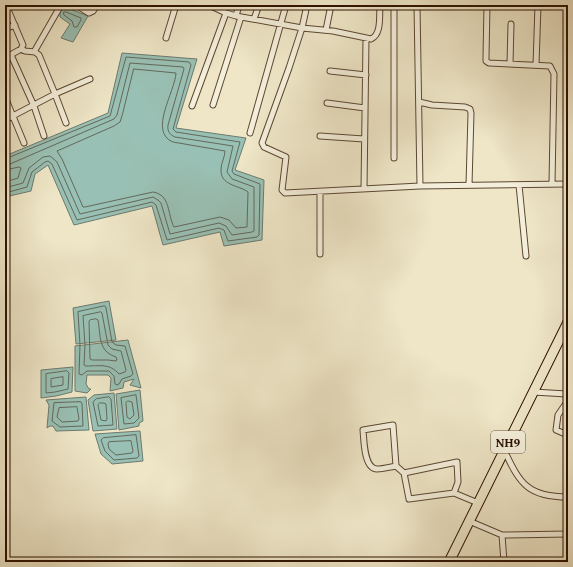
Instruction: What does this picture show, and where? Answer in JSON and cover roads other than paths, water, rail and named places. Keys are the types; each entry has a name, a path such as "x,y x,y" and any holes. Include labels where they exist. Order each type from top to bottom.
{"highway":[{"name":"NH9","path":"449,562 568,322"}],"street":[{"path":"5,58 23,47 23,43 6,5"},
{"path":"34,52 61,5"},
{"path":"76,5 90,12 93,11 97,5"},
{"path":"166,38 176,5"},
{"path":"209,5 226,13 238,16 302,28 326,30 366,39 371,39 377,35 379,28 380,5"},
{"path":"214,105 238,16 238,5"},
{"path":"254,19 259,5"},
{"path":"250,133 286,5"},
{"path":"307,5 302,28 289,68 262,142 264,147 286,157 283,192 288,194 364,188 420,186 568,184"},
{"path":"326,30 331,5"},
{"path":"394,5 394,158"},
{"path":"417,5 420,186"},
{"path":"487,5 486,61 489,63 550,66 554,74 552,184"},
{"path":"536,65 538,5"},
{"path":"192,106 226,13"},
{"path":"510,64 512,24"},
{"path":"5,29 15,25"},
{"path":"364,188 366,39"},
{"path":"21,49 34,52 39,57 66,123"},
{"path":"11,55 34,106 44,136"},
{"path":"330,71 366,75"},
{"path":"5,120 55,94 90,79"},
{"path":"5,97 24,144"},
{"path":"418,102 432,106 465,107 470,109 469,185"},
{"path":"327,103 365,108"},
{"path":"320,136 364,139"},
{"path":"519,185 526,256"},
{"path":"320,192 320,254"},
{"path":"533,392 568,393 567,402 558,415 556,430 563,434 568,434"},
{"path":"396,466 376,469 371,467 367,462 363,430 393,425 396,466 404,473 409,499 454,493 478,503"},
{"path":"504,450 514,472 527,487 542,494 568,497"},
{"path":"404,473 457,462 458,482 454,493"},
{"path":"469,521 502,535 568,534"},
{"path":"502,535 504,562"}],"water":[{"path":"60,5 88,16 73,42 61,38 70,24 60,17"},
{"path":"122,53 197,59 176,128 246,138 235,170 264,180 262,240 224,246 220,232 163,245 152,206 74,225 48,165 35,174 31,191 5,197 5,156 108,113"},
{"path":"109,301 116,340 76,344 73,308"},
{"path":"128,340 141,388 130,385 134,379 124,382 123,388 110,391 111,378 108,375 87,375 86,384 89,389 91,389 87,393 75,391 75,346"},
{"path":"73,367 72,392 41,398 41,370"},
{"path":"140,390 143,421 139,423 139,426 119,430 116,394"},
{"path":"114,393 117,429 93,431 88,400 94,395"},
{"path":"86,397 89,430 56,431 53,426 47,428 49,405 46,400"},
{"path":"140,431 143,461 112,464 101,454 95,434"}]}
